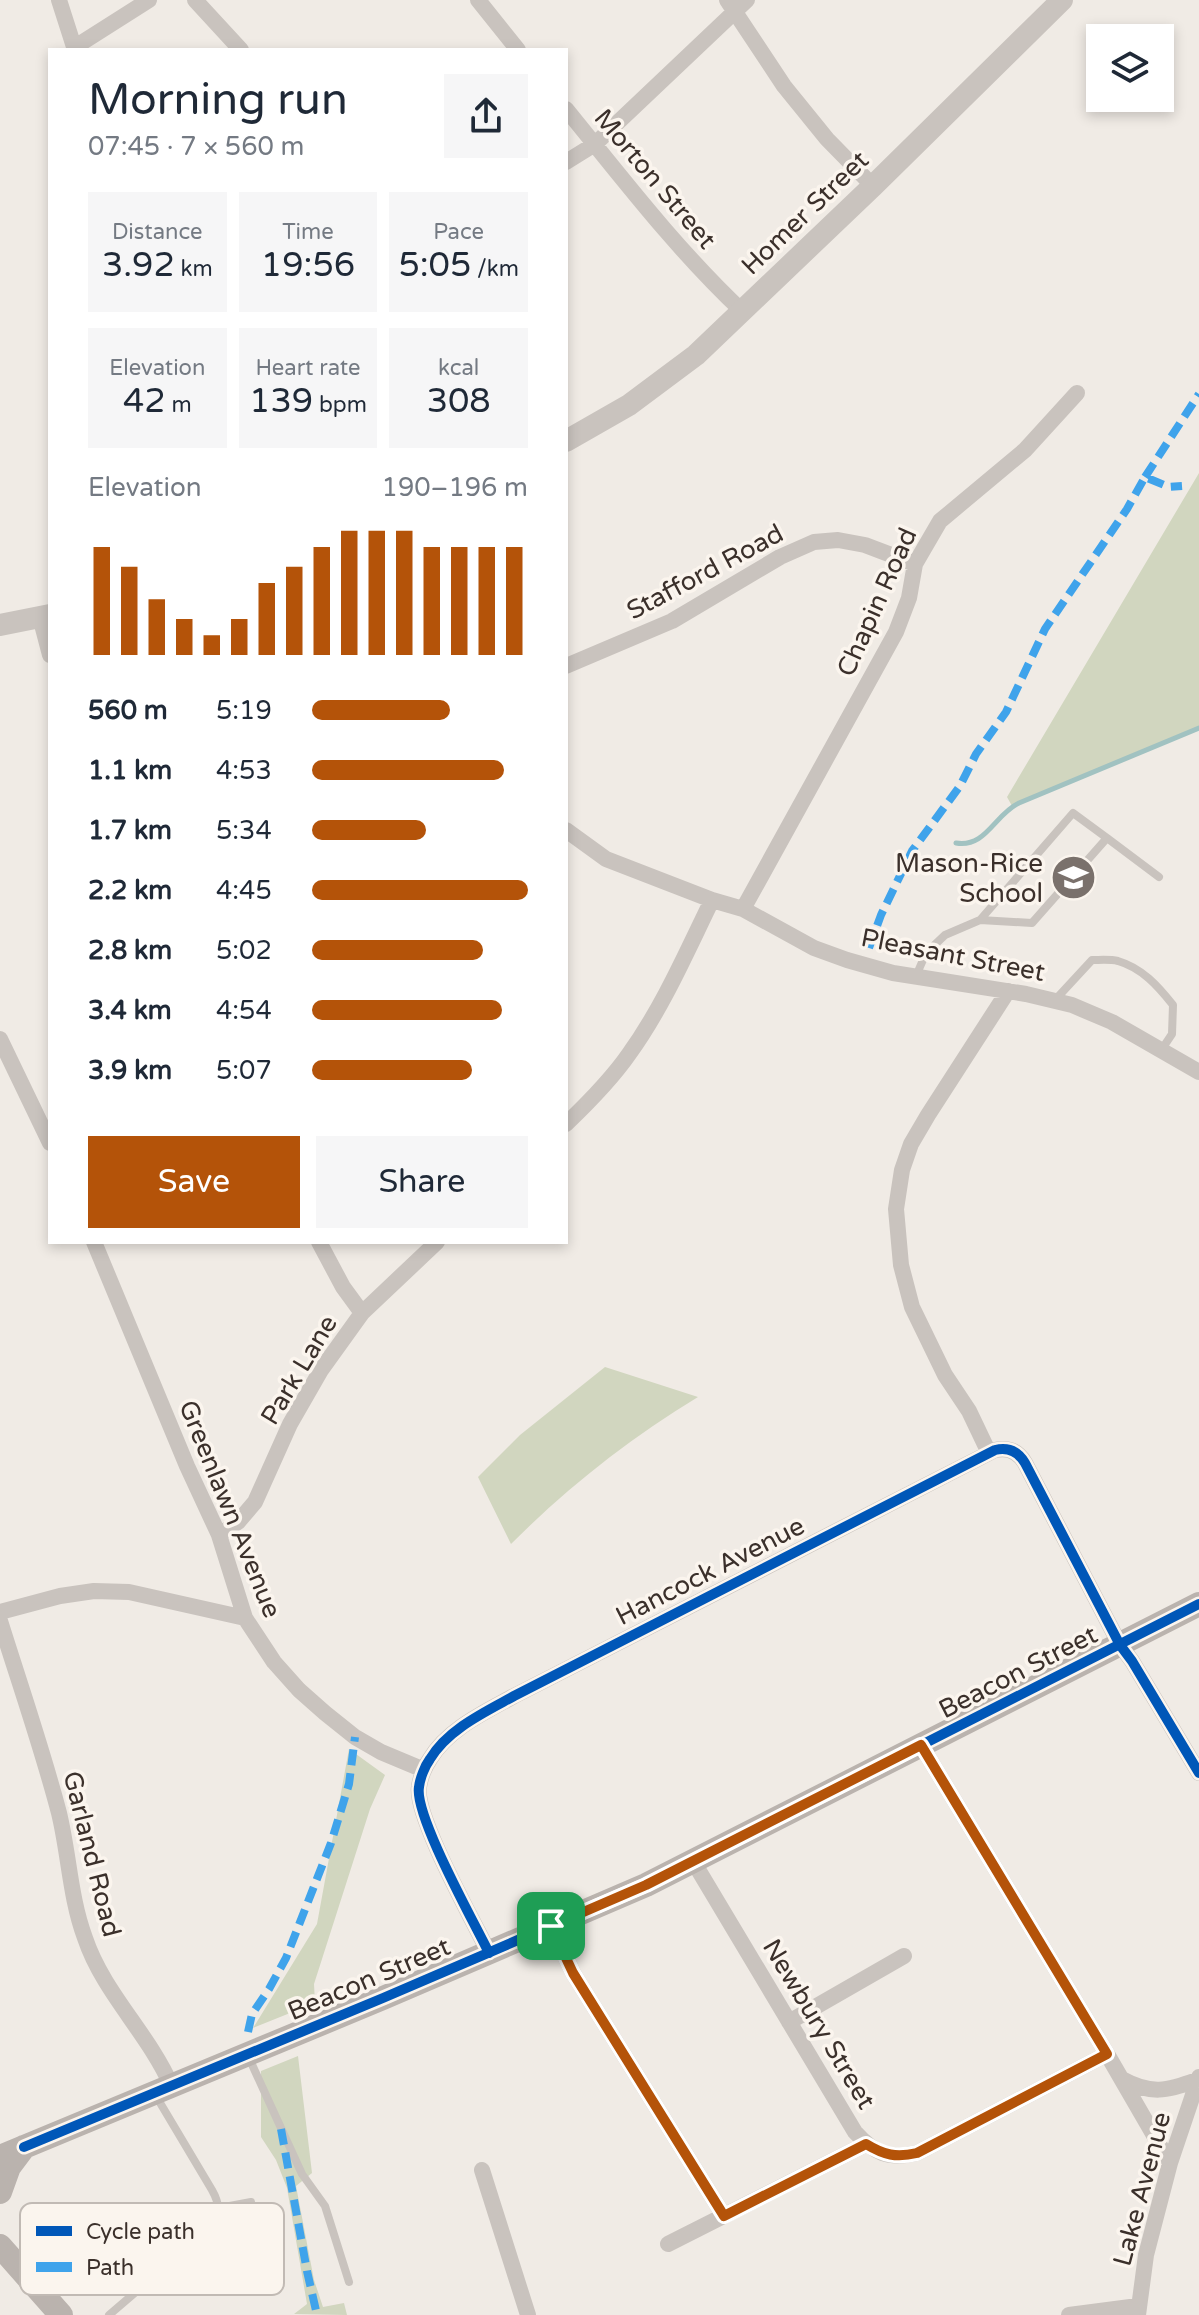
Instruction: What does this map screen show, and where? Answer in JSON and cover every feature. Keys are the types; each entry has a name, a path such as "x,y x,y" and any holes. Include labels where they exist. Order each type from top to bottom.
{"main road":[{"name":"Beacon Street","path":"0,2157 12,2146 247,2054 646,1885 1199,1604"},
{"path":"0,2192 12,2146"},
{"path":"1,2246 20,2268"},
{"path":"44,2295 61,2315"}],"street":[{"path":"59,0 75,48"},
{"path":"77,48 149,0"},
{"path":"195,0 239,48"},
{"path":"478,0 516,48"},
{"name":"Homer Street","path":"568,440 629,405 696,355 1062,0"},
{"path":"568,161 595,144 736,4 751,40 784,86 827,139 873,186"},
{"name":"Morton Street","path":"568,111 704,275 743,312"},
{"name":"Chapin Road","path":"743,909 896,632 909,598 915,564 940,521 1025,450 1077,393"},
{"name":"Stafford Road","path":"568,665 672,621 780,557 814,542 838,540 865,545 915,564"},
{"path":"0,625 45,616 48,639"},
{"name":"Pleasant Street","path":"568,831 606,859 743,909 814,948 893,973 1055,1000 1097,1015 1199,1072"},
{"path":"574,1106 608,1081 630,1052 668,987 712,900"},
{"path":"1008,991 911,1144 902,1170 896,1209 901,1265 912,1307 945,1375 969,1411 989,1453 1004,1449 1022,1458 1120,1645 1199,1773"},
{"path":"0,1039 48,1139"},
{"name":"Greenlawn Avenue","path":"95,1244 219,1535 245,1618 274,1662 325,1713 355,1737 381,1752 424,1770"},
{"path":"320,1244 343,1287 362,1313"},
{"name":"Park Lane","path":"219,1535 238,1522 255,1502 290,1424 321,1370 362,1313 435,1244"},
{"name":"Hancock Avenue","path":"424,1770 448,1738 514,1696 989,1453"},
{"path":"0,1612 60,1596 94,1591 129,1592 245,1618"},
{"name":"Garland Road","path":"0,1621 59,1814 85,1940 104,1976 162,2065 162,2088"},
{"path":"921,1745 1170,2163"},
{"path":"424,1770 418,1789 421,1809 489,1953"},
{"name":"Newbury Street","path":"693,1861 855,2132 866,2144 881,2153 899,2158 917,2153 1107,2054"},
{"path":"551,1926 573,1973 724,2216"},
{"path":"789,2022 904,1956"},
{"path":"1121,2078 1139,2088 1158,2091 1198,2079"},
{"name":"Lake Avenue","path":"1138,2311 1146,2255 1170,2163 1198,2079"},
{"path":"668,2244 866,2144"},
{"path":"482,2170 528,2315"},
{"path":"1069,2315 1138,2311"}],"lane":[{"path":"916,977 926,953 945,935 980,920 1073,813 1159,877"},
{"path":"980,920 1032,923 1107,838"},
{"path":"1055,1000 1092,960 1117,961 1156,983 1173,1005 1172,1034 1162,1049"},
{"path":"247,2054 302,2174 325,2206 349,2282"},
{"path":"162,2088 217,2203"},
{"path":"109,2315 132,2295"}],"green space":[{"path":"1199,473 1199,728 1012,806 1007,797"},
{"path":"605,1367 698,1397 600,1465 511,1544 478,1477 520,1435"},
{"path":"349,1749 385,1775 370,1809 314,1984 315,2003 253,2028 317,1924"},
{"path":"298,2056 312,2173 296,2186 314,2280 323,2307 344,2303 347,2315 294,2314 307,2304 287,2188 276,2160 261,2137 261,2071"}],"waterway":[{"path":"956,843 975,841 983,836 1019,803 1199,728"}],"marked path":[{"path":"1145,477 1199,394"},
{"path":"869,948 881,915 912,851 960,786 976,754 1006,712 1045,629 1127,509 1145,477 1169,487 1182,486"},
{"path":"248,2032 252,2014 286,1958 331,1843 349,1784 355,1737"},
{"path":"281,2129 317,2315"}],"cycle path":[{"path":"489,1953 435,1844 420,1801 419,1787 423,1772 447,1739 468,1722 514,1696 995,1450 1012,1451 1025,1463 1120,1645 1199,1773"},
{"path":"24,2147 646,1885 1199,1604"}],"place":[{"name":"Mason-Rice School","path":"1074,878"}],"route":[{"path":"921,1745 1107,2054 917,2153 899,2158 881,2153 866,2144 724,2216 573,1973 551,1926 646,1885 921,1745"}]}
